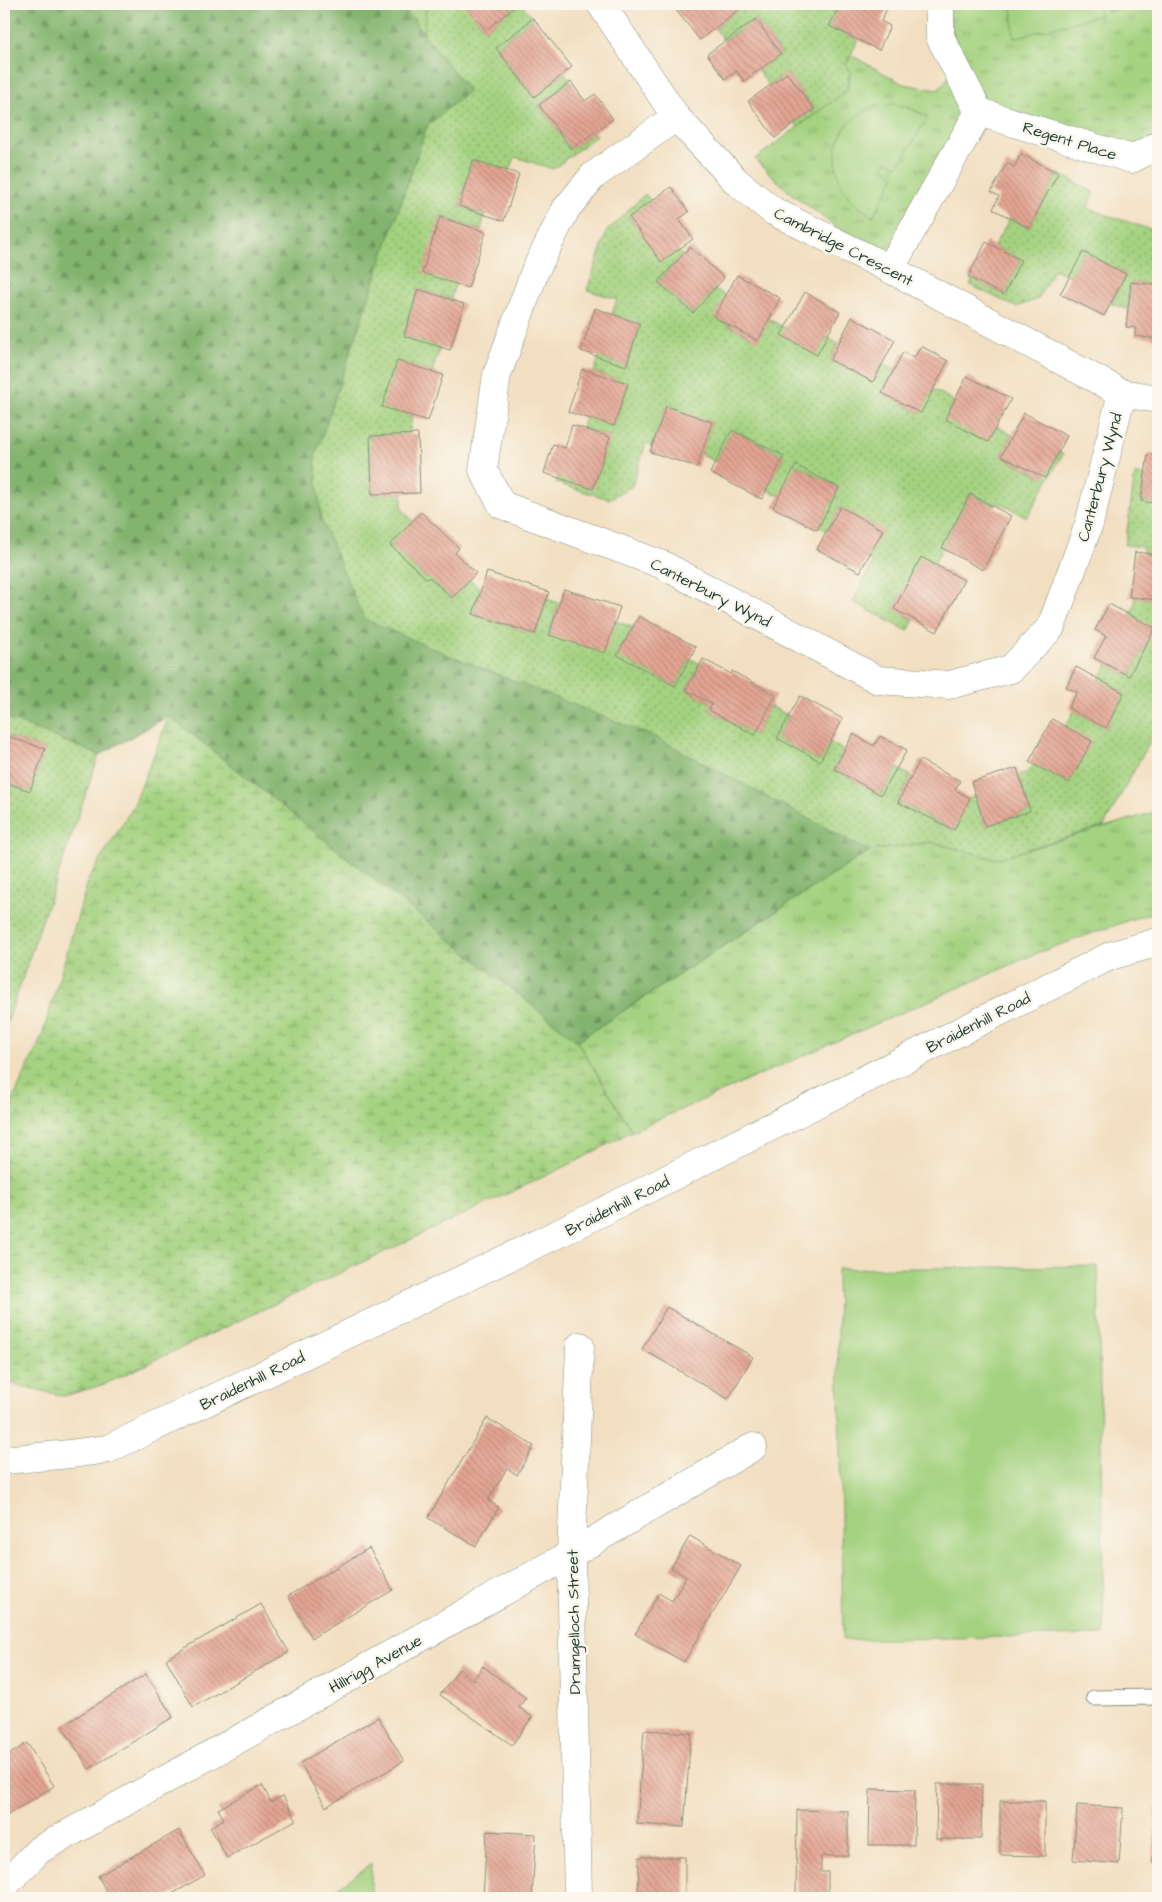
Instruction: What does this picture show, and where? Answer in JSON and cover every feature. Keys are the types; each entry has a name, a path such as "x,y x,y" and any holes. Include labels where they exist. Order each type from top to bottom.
{"street":[{"name":"Cambridge Crescent","path":"601,4 676,117 737,182 773,211 890,269 1122,393 1158,399"},
{"path":"890,269 979,112 940,37 940,4"},
{"name":"Regent Place","path":"979,112 1132,159 1158,144"},
{"name":"Canterbury Wynd","path":"676,117 593,176 566,209 536,271 497,375 483,470 502,505 663,566 878,680 949,685 1011,669 1051,627 1089,524 1122,393"},
{"name":"Braidenhill Road","path":"4,1460 108,1449 574,1226 1110,956 1158,942"},
{"name":"Drumgelloch Street","path":"578,1898 571,1554 580,1346"},
{"name":"Braidenhill Road","path":"4,1447 31,1453 70,1454"},
{"name":"Hillrigg Avenue","path":"4,1886 39,1850 571,1554 753,1447"}],"lane":[{"path":"1094,1698 1158,1697"}],"green space":[{"path":"4,4 401,4 469,91 427,126 315,457 321,519 655,737 869,851 577,1041 169,716 99,755 4,717"},
{"path":"401,4 426,4 424,34"},
{"path":"426,4 464,4 486,30 518,4 521,4 533,18 496,48 534,97 565,73 571,82 539,105 571,149 594,132 596,136 553,169 515,157 510,171 473,160 459,206 485,215 481,230 440,217 455,284 451,299 418,289 404,336 440,347 432,372 397,361 383,407 412,416 409,435 370,436 372,494 402,493 402,509 413,521 390,545 426,579 429,577 452,598 470,580 481,589 473,614 535,634 547,599 559,603 549,635 615,621 633,627 618,655 675,686 690,658 700,664 686,690 712,704 709,710 755,735 770,706 789,716 777,738 820,761 830,742 844,751 834,769 881,795 897,768 911,776 898,802 953,830 970,798 976,796 985,826 1030,811 1019,775 1028,772 1065,727 1074,711 1106,728 1124,693 1099,680 1107,665 1129,676 1154,629 1130,615 1135,605 1135,597 1158,600 1158,735 1155,732 1104,826 995,859 931,842 869,851 655,737 364,619 321,519 315,457 427,126 469,91 424,34"},
{"path":"735,4 840,4 829,26 858,40 846,65 851,71 846,91 798,127 795,123 814,109 787,73 769,86 758,70 781,54 756,19 724,41 715,28 739,9"},
{"path":"948,4 1158,4 1158,136 1131,153 997,110 886,257 850,238 787,190 755,159 846,91 851,71 846,65 851,55 903,84 938,90 962,60 952,32"},
{"path":"1012,4 1097,4 1100,15 1014,38"},
{"path":"1105,4 1134,4 1107,12"},
{"path":"894,104 912,109 928,117 898,166 887,161 882,168 895,175 873,217 856,204 843,188 838,176 836,151 844,129 852,120 862,112 875,107"},
{"path":"1058,173 1095,193 1087,208 1158,232 1158,285 1131,282 1128,309 1111,304 1126,274 1083,252 1070,276 1054,269 1038,299 1016,307 970,285 973,279 1004,295 1021,260 994,246 1010,218 1029,228"},
{"path":"645,194 651,202 629,217 661,261 677,250 682,255 658,282 692,313 715,289 726,296 715,318 757,340 769,319 785,328 817,354 827,337 838,343 830,360 873,382 883,364 894,370 882,393 920,413 933,389 954,401 945,419 997,426 1012,435 1001,456 1044,478 1059,451 1063,454 1027,517 998,502 995,506 970,494 934,564 921,558 894,609 914,620 908,631 853,602 873,562 867,559 882,530 840,507 827,531 819,526 839,488 797,465 779,496 766,489 784,456 733,430 715,462 701,454 712,422 666,407 653,446 646,443 632,486 609,499 556,483 558,477 593,488 610,437 582,428 585,417 614,426 628,384 594,372 599,357 626,366 640,324 612,314 617,299 587,290 607,231"},
{"path":"1135,474 1145,476 1141,501 1158,504 1158,555 1143,553 1143,547 1125,545"},
{"path":"169,716 577,1041 632,1131 579,1160 105,1384 64,1396 4,1382 4,1119 42,1036 89,878 134,805"},
{"path":"4,717 99,755 4,1032 4,782 30,791 45,749 4,735"},
{"path":"1158,811 1158,910 1040,952 632,1131 577,1041 869,851 931,842 995,859"},
{"path":"1098,1266 1104,1635 843,1640 837,1269"},
{"path":"371,1864 371,1898 323,1898"}],"building":[{"path":"464,4 518,4 486,30"},
{"path":"671,4 735,4 739,9 700,40"},
{"path":"840,4 877,4 887,9 881,21 890,26 879,50 829,26"},
{"path":"533,18 572,67 534,97 496,48"},
{"path":"756,19 781,54 744,81 737,71 725,79 707,54"},
{"path":"787,73 814,109 775,138 748,101"},
{"path":"571,82 585,101 595,94 613,119 571,149 539,105"},
{"path":"1021,154 1058,173 1029,228 993,209 999,196 991,192 1007,163 1014,167"},
{"path":"473,160 519,174 504,221 459,206"},
{"path":"671,187 689,212 679,219 693,239 661,262 629,217"},
{"path":"440,217 486,232 468,288 422,273"},
{"path":"986,242 1021,260 1004,295 968,277"},
{"path":"690,247 724,278 693,313 658,282"},
{"path":"1083,252 1126,274 1104,316 1060,294"},
{"path":"737,275 780,298 758,341 714,317"},
{"path":"1131,282 1158,285 1158,339 1135,336 1135,328 1126,327"},
{"path":"418,289 464,304 450,350 404,336"},
{"path":"805,292 840,312 817,355 781,335"},
{"path":"595,308 640,324 626,366 581,351"},
{"path":"852,317 895,340 873,382 830,360"},
{"path":"921,346 948,361 921,413 882,393 903,352 914,358"},
{"path":"397,361 443,375 428,421 382,407"},
{"path":"582,369 628,383 614,426 568,412"},
{"path":"967,376 1011,399 988,442 945,419"},
{"path":"666,406 712,422 697,467 650,452"},
{"path":"1024,413 1067,436 1045,478 1001,456"},
{"path":"572,425 610,437 593,489 544,473 553,444 565,448"},
{"path":"732,430 784,456 762,499 710,473"},
{"path":"418,434 420,493 372,494 370,436"},
{"path":"1148,454 1158,455 1158,504 1141,501"},
{"path":"796,465 839,488 817,530 773,507"},
{"path":"970,494 1011,516 983,570 942,548"},
{"path":"840,507 883,530 860,572 817,549"},
{"path":"421,512 459,548 455,553 476,573 452,598 429,577 427,579 390,545"},
{"path":"1135,552 1158,555 1158,600 1129,597"},
{"path":"921,557 964,580 937,632 894,609"},
{"path":"487,572 549,592 535,634 473,614"},
{"path":"564,589 620,607 605,653 549,635"},
{"path":"1109,604 1155,628 1129,676 1094,658 1106,636 1095,630"},
{"path":"639,616 696,647 675,686 617,655"},
{"path":"703,659 731,674 732,671 776,695 755,735 709,710 712,704 686,690"},
{"path":"1076,667 1124,693 1106,728 1068,708 1077,692 1066,687"},
{"path":"800,696 843,719 820,761 777,738"},
{"path":"1052,719 1092,741 1069,783 1029,762"},
{"path":"853,734 874,746 880,736 907,750 881,795 834,769"},
{"path":"4,735 45,749 30,791 4,782"},
{"path":"920,760 960,781 955,790 970,798 954,830 898,802"},
{"path":"1017,768 1030,811 985,826 971,782"},
{"path":"667,1307 753,1357 728,1399 642,1349"},
{"path":"487,1418 534,1446 517,1475 507,1468 488,1501 499,1507 476,1546 428,1518"},
{"path":"690,1536 741,1566 684,1662 635,1634 659,1593 672,1601 686,1577 671,1568"},
{"path":"369,1548 393,1590 312,1638 288,1596"},
{"path":"261,1604 289,1652 193,1707 166,1659"},
{"path":"483,1666 526,1698 519,1707 532,1717 512,1745 440,1695 459,1669 473,1680"},
{"path":"146,1674 173,1717 89,1769 62,1726"},
{"path":"378,1717 404,1761 326,1807 300,1763"},
{"path":"644,1730 691,1733 684,1827 637,1824"},
{"path":"27,1743 54,1786 4,1817 4,1758"},
{"path":"937,1784 982,1784 981,1839 936,1839"},
{"path":"262,1785 271,1802 283,1796 296,1820 227,1858 210,1827 224,1819 218,1809"},
{"path":"870,1789 915,1790 914,1845 869,1845"},
{"path":"1000,1801 1045,1801 1045,1856 1000,1855"},
{"path":"1077,1805 1123,1808 1119,1864 1073,1860"},
{"path":"1156,1808 1158,1808 1158,1863 1153,1863"},
{"path":"797,1810 848,1811 848,1856 821,1856 821,1872 828,1872 828,1898 796,1898"},
{"path":"179,1830 205,1875 165,1898 110,1898 98,1876"},
{"path":"487,1831 536,1834 532,1898 483,1898"},
{"path":"639,1857 685,1857 685,1898 638,1898"}]}
